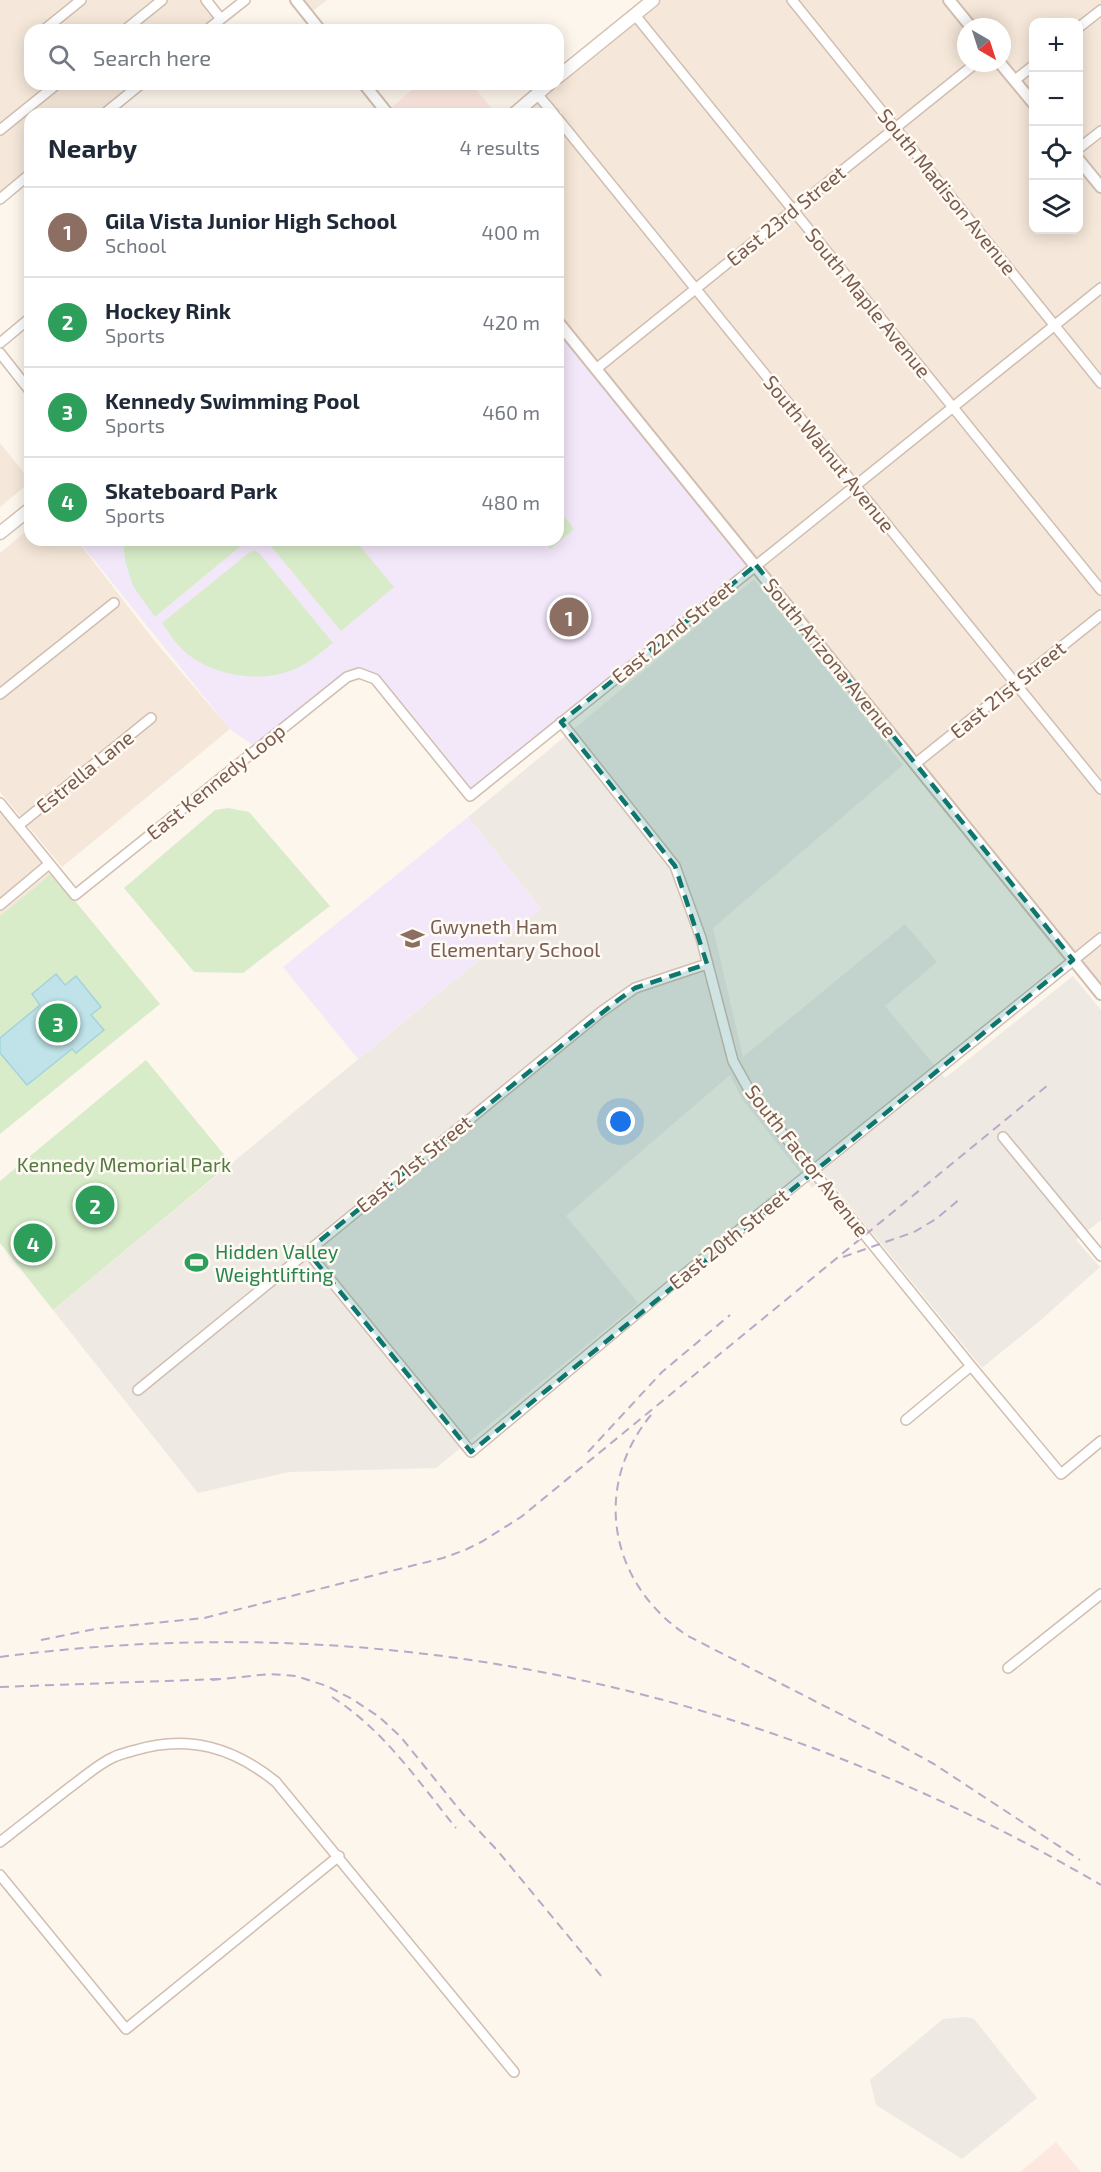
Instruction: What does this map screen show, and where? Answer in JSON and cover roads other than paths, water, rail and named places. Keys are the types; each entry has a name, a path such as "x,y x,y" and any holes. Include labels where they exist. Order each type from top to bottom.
{"main road":[{"path":"564,72 653,0"},
{"path":"520,108 542,90"},
{"path":"2,526 24,513"}],"street":[{"path":"51,24 81,0"},
{"path":"132,24 162,0"},
{"path":"206,0 221,19"},
{"path":"215,24 245,0"},
{"path":"296,0 315,24"},
{"name":"South Madison Avenue","path":"792,0 1101,383"},
{"path":"954,2 965,18"},
{"path":"1083,24 1101,10"},
{"name":"South Maple Avenue","path":"635,15 1101,590"},
{"path":"1015,80 1029,69"},
{"name":"East 23rd Street","path":"596,369 965,72"},
{"path":"1008,72 1029,98"},
{"path":"27,108 50,90"},
{"path":"111,108 134,90"},
{"path":"369,90 383,108"},
{"path":"537,94 549,108"},
{"path":"0,130 24,111"},
{"name":"South Walnut Avenue","path":"564,126 1101,789"},
{"path":"1083,146 1101,131"},
{"path":"1083,165 1101,187"},
{"path":"0,199 24,179"},
{"name":"East 22nd Street","path":"359,673 375,679 470,796 1101,288"},
{"path":"0,343 24,323"},
{"name":"South Arizona Avenue","path":"564,329 1101,994"},
{"path":"0,353 24,383"},
{"path":"0,694 114,603"},
{"name":"East 21st Street","path":"915,764 1101,615"},
{"name":"East Kennedy Loop","path":"49,864 75,895 347,677 359,673"},
{"name":"Estrella Lane","path":"19,825 151,718"},
{"name":"South Factor Avenue","path":"561,722 675,866 701,938 733,1061 753,1097 1061,1474 1101,1441"},
{"path":"0,803 49,864 0,905"},
{"name":"East 20th Street","path":"307,1251 471,1452 676,1281 1101,938"},
{"name":"East 21st Street","path":"138,1390 588,1022 635,988 706,964"},
{"path":"1004,1137 1101,1256"},
{"path":"906,1420 971,1366"},
{"path":"1008,1668 1101,1594"},
{"path":"0,1842 81,1779 114,1757 152,1745 206,1745 233,1754 257,1767 276,1782 514,2072"},
{"path":"0,1875 126,2029 339,1857"}],"water":[{"path":"56,974 65,985 76,976 101,1007 91,1015 104,1030 76,1053 72,1049 27,1085 0,1053 0,1038 40,1005 32,994"}],"railway":[{"path":"41,1640 95,1629 204,1618 443,1558 483,1541 521,1517 1048,1085"},
{"path":"843,1257 914,1232 936,1219 961,1198"},
{"path":"588,1452 662,1372 730,1315"},
{"path":"651,1415 632,1443 620,1473 616,1504 618,1534 626,1563 641,1590 662,1615 688,1636 934,1764 1080,1860"},
{"path":"0,1657 145,1644 289,1643 430,1655 570,1678 707,1712 841,1759 973,1816 1101,1885"},
{"path":"212,1680 270,1674 296,1676 327,1686 378,1716 400,1736 463,1814 497,1850 602,1977"},
{"path":"0,1687 219,1679"},
{"path":"332,1697 351,1710 384,1741 456,1828"}],"place":[{"name":"Gila Vista Junior High School","path":"569,617"},
{"name":"Gwyneth Ham Elementary School","path":"412,938"},
{"name":"Kennedy Swimming Pool","path":"58,1023"},
{"name":"Hockey Rink","path":"95,1205"},
{"name":"Skateboard Park","path":"33,1243"},
{"name":"Hidden Valley Weightlifting","path":"197,1263"}],"park label":[{"name":"Kennedy Memorial Park","path":"124,1165"}]}
